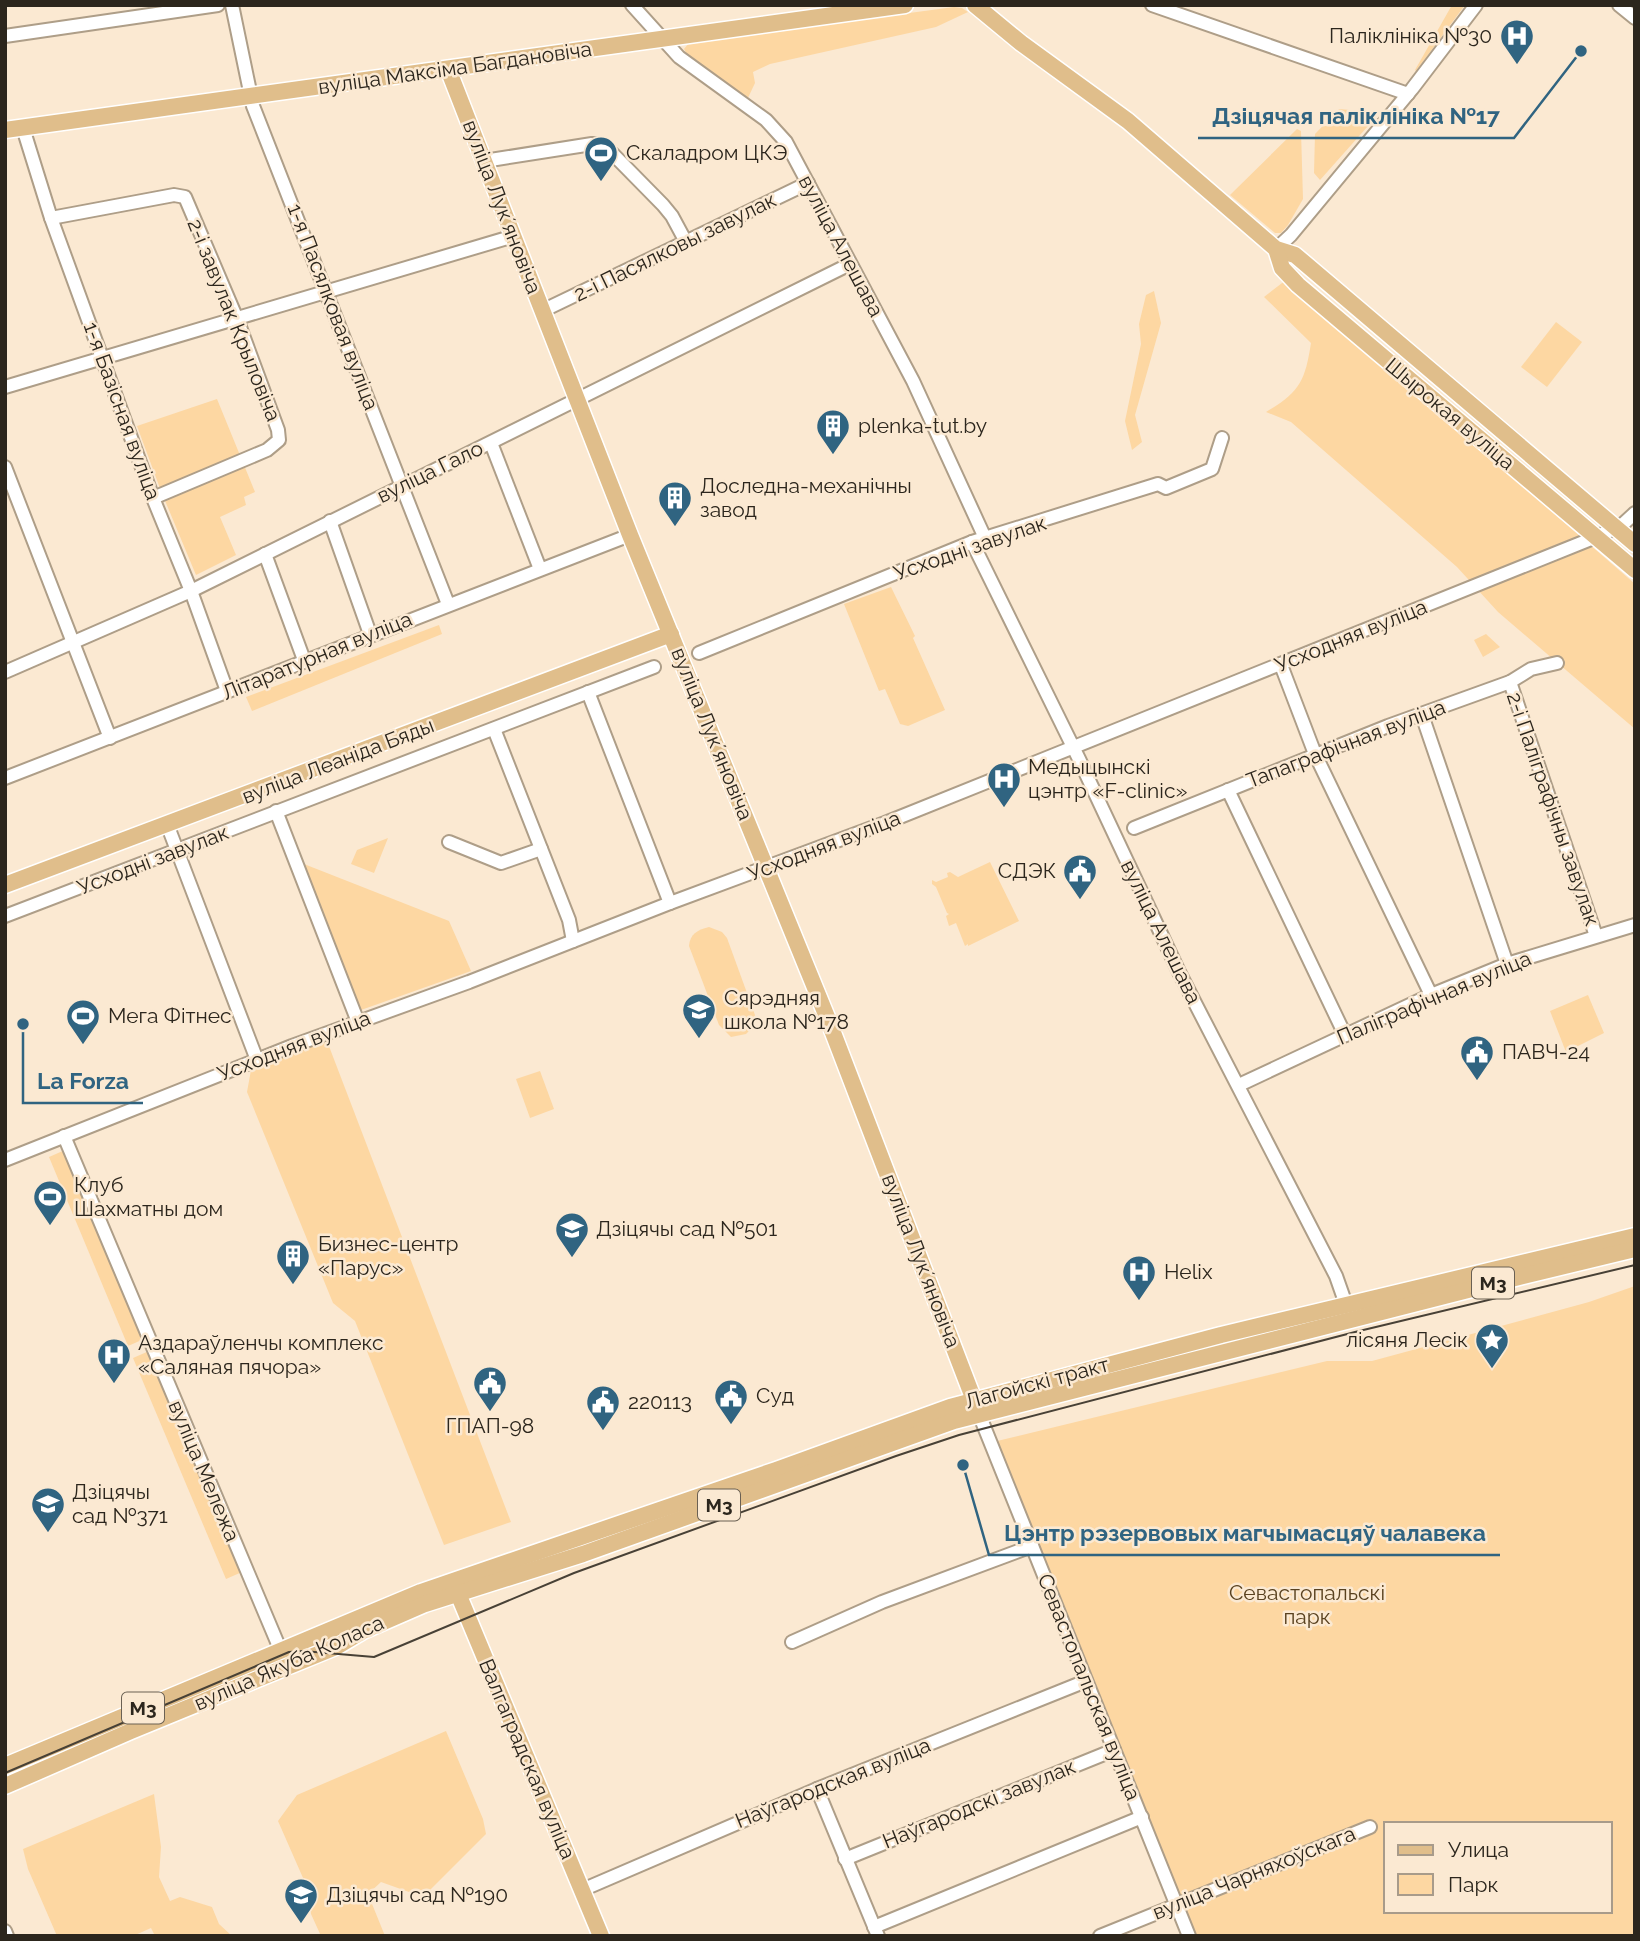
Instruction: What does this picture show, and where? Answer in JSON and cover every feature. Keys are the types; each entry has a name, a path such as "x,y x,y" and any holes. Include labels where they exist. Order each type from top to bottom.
{"main road":[{"name":"вуліца Максіма Багдановіча","path":"5,130 905,5"},
{"name":"Шырокая вуліца","path":"975,5 1004,30 1128,121 1276,248 1296,255 1635,544"},
{"path":"988,5 1004,30"},
{"name":"вуліца Лукʼяновіча","path":"448,69 630,535 858,1095 976,1407"},
{"name":"Шырокая вуліца","path":"1276,248 1282,268 1298,285 1635,570"},
{"name":"вуліца Леаніда Бяды","path":"5,885 671,634"},
{"name":"Лагойскі тракт","path":"456,1587 976,1407 1635,1236"},
{"name":"Лагойскі тракт","path":"1349,1312 1635,1250"},
{"name":"вуліца Якуба Коласа","path":"5,1766 280,1650 456,1587"},
{"name":"вуліца Якуба Коласа","path":"5,1786 142,1726 338,1646 375,1625 425,1604 456,1587"},
{"name":"Валгаградская вуліца","path":"456,1587 601,1936"}],"street":[{"path":"5,36 218,5"},
{"name":"1-я Пасялковая вуліца","path":"232,5 251,96 325,292 404,484 448,604"},
{"name":"вуліца Алешава","path":"632,5 689,65 774,127 786,142 913,381 979,540 1073,747 1176,966 1336,1276 1349,1312"},
{"path":"1152,5 1408,94"},
{"path":"1276,248 1291,235 1408,94 1476,5"},
{"path":"1619,5 1635,18"},
{"name":"1-я Базісная вуліца","path":"23,128 51,218 227,691"},
{"path":"484,161 592,144 605,146 667,211 686,242"},
{"name":"2-і Пасялковы завулак","path":"542,311 808,183"},
{"name":"2-і завулак Крыловіча","path":"51,218 181,195 185,197 237,319 279,440 267,450 153,498"},
{"path":"5,387 514,236"},
{"name":"вуліца Гало","path":"5,672 191,591 850,264"},
{"name":"Усходні завулак","path":"699,653 979,540 1158,484 1166,488 1212,469 1222,438"},
{"path":"491,443 540,569"},
{"path":"5,467 110,738"},
{"name":"Усходняя вуліца","path":"5,1160 257,1060 670,903 767,869 1281,665 1617,528 1635,513"},
{"path":"330,522 370,634"},
{"name":"Літаратурная вуліца","path":"5,778 630,535"},
{"path":"265,554 304,660"},
{"name":"Тапаграфічная вуліца","path":"1134,828 1315,754 1510,682 1531,669 1558,663"},
{"path":"1281,665 1315,754 1431,995"},
{"name":"Усходні завулак","path":"5,916 178,852 276,811 654,667"},
{"name":"2-і Паліграфічны завулак","path":"1510,682 1596,936"},
{"path":"588,692 670,903"},
{"path":"1422,715 1507,964"},
{"path":"494,729 569,920 573,941"},
{"path":"1228,790 1345,1035"},
{"path":"276,811 358,1022"},
{"path":"167,824 257,1060"},
{"path":"449,842 501,863 541,849"},
{"name":"Паліграфічная вуліца","path":"1239,1085 1431,995 1507,964 1635,925"},
{"name":"вуліца Мележа","path":"64,1136 288,1668"},
{"name":"Севастопальская вуліца","path":"976,1407 1189,1936"},
{"path":"792,1642 882,1602 1032,1546"},
{"name":"Наўгародская вуліца","path":"582,1890 817,1789 1086,1682"},
{"name":"Наўгародскі завулак","path":"845,1858 1114,1750"},
{"path":"817,1789 876,1931 1142,1817"},
{"name":"вуліца Чарняхоўскага","path":"1100,1936 1370,1827"}],"green space":[{"path":"1452,5 1465,5 1416,71 1415,70"},
{"path":"954,7 968,12 936,27 770,64 753,72 755,83 747,100 689,58 684,49 693,42"},
{"path":"1339,109 1361,111 1376,117 1320,180 1314,173 1315,134"},
{"path":"1297,129 1301,131 1303,199 1288,225 1281,233 1275,233 1230,195"},
{"path":"1286,280 1635,584 1635,729 1498,612 1457,567 1291,422 1266,412 1287,398 1299,384 1311,343 1264,297"},
{"path":"1154,291 1161,323 1135,415 1142,442 1132,450 1125,421 1141,344 1139,324 1146,295"},
{"path":"1556,322 1582,342 1547,387 1521,367"},
{"path":"217,399 255,492 244,497 246,505 220,517 236,555 196,575 137,426"},
{"path":"891,587 915,636 913,638 945,710 908,726 900,724 885,689 879,691 844,604"},
{"path":"439,625 442,634 252,711 246,697"},
{"path":"1486,634 1500,647 1483,657 1474,640"},
{"path":"388,838 374,873 351,864 357,850"},
{"path":"990,862 1019,921 965,946 956,923 949,926 946,916 949,914 932,880 936,882 948,877 947,873 950,872 958,877"},
{"path":"304,864 449,921 471,971 361,1010"},
{"path":"709,927 722,932 727,938 755,1015 752,1028 746,1034 731,1037 719,1025 689,946 695,933"},
{"path":"1588,995 1604,1033 1566,1052 1550,1011"},
{"path":"327,1041 511,1522 444,1545 355,1321 333,1303 247,1092 251,1070"},
{"path":"540,1071 554,1109 530,1118 516,1079"},
{"path":"65,1150 144,1339 128,1346 49,1157"},
{"name":"Севастопальскі парк","path":"1635,1286 1635,1936 1190,1936 993,1442 1327,1361 1372,1361 1589,1302"},
{"path":"149,1351 242,1572 226,1579 133,1358"},
{"path":"446,1731 483,1819 486,1834 423,1897 381,1882 368,1894 385,1936 321,1936 311,1914 307,1887 278,1821 297,1795"},
{"path":"154,1794 161,1847 159,1877 170,1901 180,1897 212,1907 219,1924 232,1936 155,1936 151,1928 133,1936 57,1936 28,1869 23,1849"}],"tram line":[{"path":"5,1773 289,1652 374,1657 574,1573 959,1435 1355,1332 1635,1265"}],"place":[{"name":"Дзіцячая паліклініка №17","path":"1581,51"},
{"name":"Паліклініка №30","path":"1517,66"},
{"name":"Скаладром ЦКЭ","path":"601,183"},
{"name":"plenka-tut.by","path":"833,456"},
{"name":"Доследна-механічны завод","path":"675,528"},
{"name":"Медыцынскі цэнтр «F-clinic»","path":"1004,809"},
{"name":"СДЭК","path":"1080,901"},
{"name":"La Forza","path":"23,1024"},
{"name":"Сярэдняя школа №178","path":"699,1040"},
{"name":"Мега Фітнес","path":"83,1046"},
{"name":"ПАВЧ-24","path":"1477,1082"},
{"name":"Клуб Шахматны дом","path":"50,1227"},
{"name":"Дзіцячы сад №501","path":"572,1259"},
{"name":"Бизнес-центр «Парус»","path":"293,1286"},
{"name":"Helix","path":"1139,1302"},
{"name":"лісяня Лесік","path":"1492,1370"},
{"name":"Аздараўленчы комплекс «Саляная пячора»","path":"114,1385"},
{"name":"ГПАП-98","path":"490,1413"},
{"name":"Суд","path":"731,1426"},
{"name":"220113","path":"603,1432"},
{"name":"Цэнтр рэзервовых магчымасцяў чалавека","path":"963,1465"},
{"name":"Дзіцячы сад №371","path":"48,1534"},
{"name":"Дзіцячы сад №190","path":"301,1925"}]}
